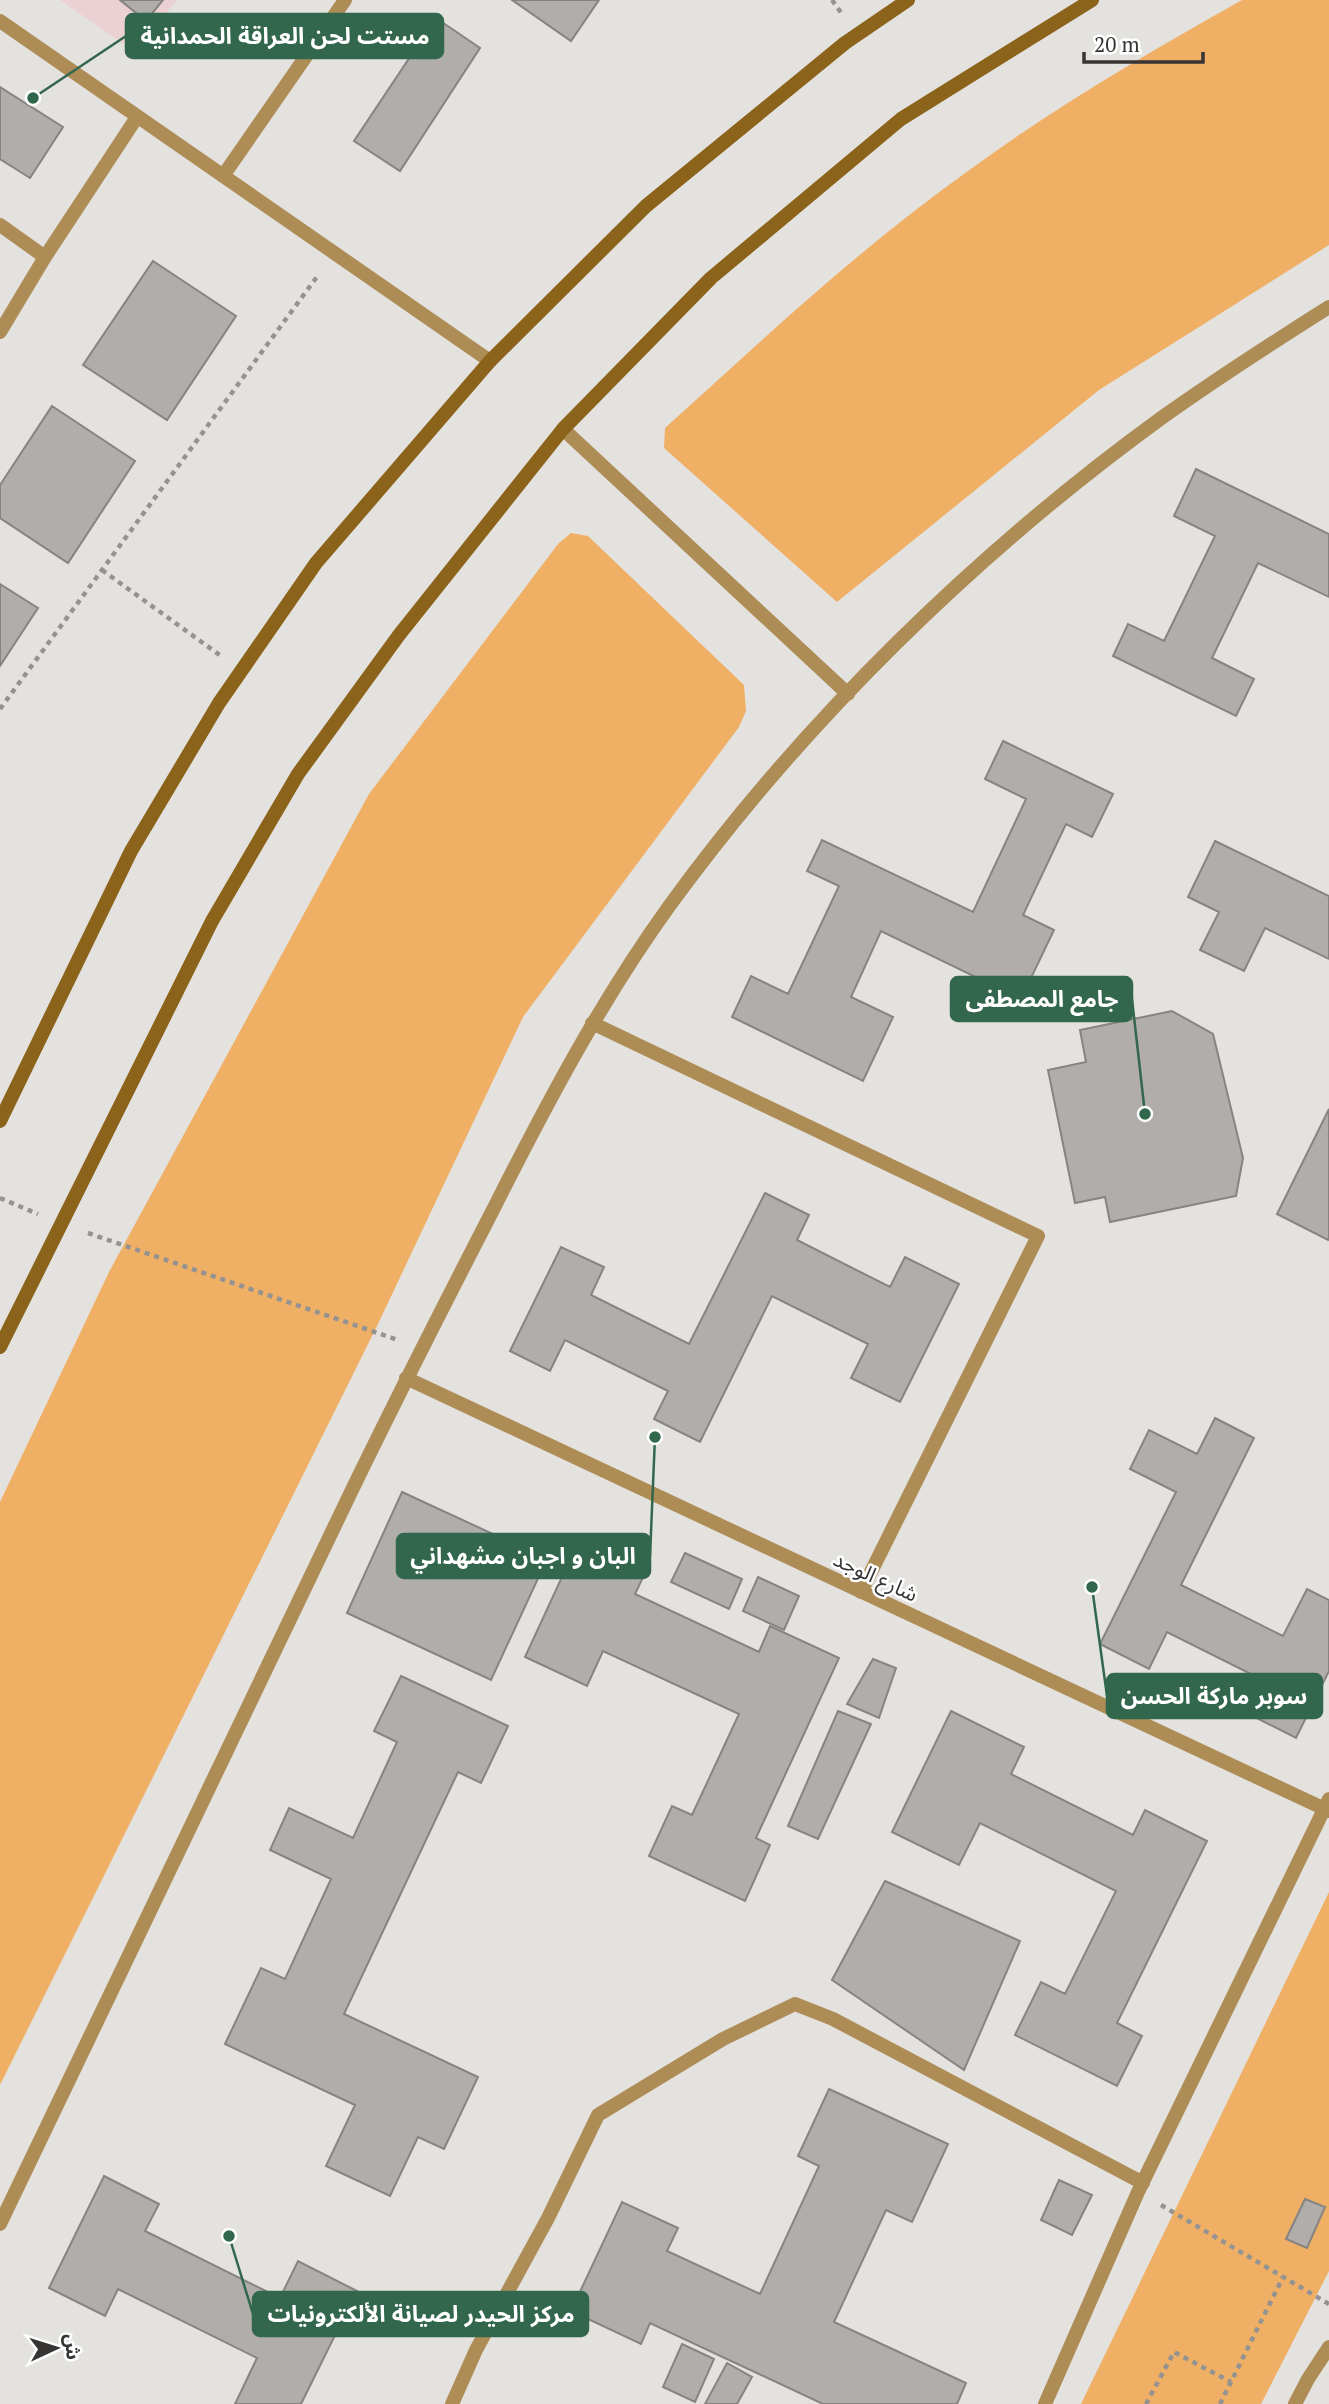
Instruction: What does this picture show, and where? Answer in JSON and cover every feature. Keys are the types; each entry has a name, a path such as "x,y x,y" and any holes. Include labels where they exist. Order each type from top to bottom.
{"main road":[{"path":"0,1121 131,851 219,703 316,563 490,361 646,206 845,43 908,0"},
{"path":"0,1347 212,920 298,774 399,635 563,429 711,278 901,119 1092,0"}],"street":[{"path":"223,176 345,0"},
{"path":"0,21 490,361"},
{"path":"0,332 45,257 137,117"},
{"path":"0,225 45,257"},
{"path":"0,2224 406,1378 549,1099 592,1023 669,907 754,797 848,694 921,620 996,550 1158,421 1329,307"},
{"path":"563,429 848,694"},
{"path":"592,1023 1038,1236 861,1591"},
{"name":"شارع الوجد","path":"406,1378 1327,1806"},
{"path":"1045,2404 1140,2187 1327,1806"},
{"path":"452,2404 476,2350 548,2218 598,2115 723,2039 795,2004 833,2019 1140,2187"},
{"path":"1296,2404 1308,2379 1328,2350"}],"path":[{"path":"0,709 334,253"},
{"path":"102,570 241,671"},
{"path":"0,1198 61,1223 422,1348"},
{"path":"1140,2187 1329,2304"},
{"path":"1220,2404 1283,2277"},
{"path":"1146,2404 1174,2352 1231,2382"}],"shaded area":[{"path":"60,0 177,0 157,24 122,43"},
{"path":"1242,0 1329,0 1329,245 1099,390 837,602 664,448 665,428 813,295 928,200 1068,103"},
{"path":"571,533 588,536 744,685 746,711 739,727 523,1017 378,1324 0,2085 0,1502 109,1272 369,794 558,544"},
{"path":"1329,1892 1329,2271 1261,2404 1081,2404"}],"building":[{"path":"120,0 163,0 146,21"},
{"path":"512,0 599,0 571,41"},
{"path":"436,18 480,48 400,171 354,141"},
{"path":"0,87 63,127 30,178 0,159"},
{"path":"153,261 236,316 167,420 83,365"},
{"path":"52,406 135,461 68,563 0,518 0,485"},
{"path":"1196,469 1329,534 1329,597 1258,563 1212,658 1254,679 1236,716 1113,656 1128,624 1164,641 1215,536 1174,516"},
{"path":"0,584 38,608 0,666"},
{"path":"1003,741 1113,794 1092,837 1066,824 1023,915 1054,930 1021,999 881,931 851,997 893,1017 863,1081 732,1017 751,976 788,994 839,886 807,871 822,840 973,912 1026,799 985,779"},
{"path":"1215,841 1329,896 1329,959 1265,928 1244,971 1200,950 1219,912 1188,897"},
{"path":"1172,1011 1213,1034 1243,1158 1236,1196 1110,1222 1105,1197 1075,1203 1048,1070 1086,1062 1080,1030"},
{"path":"1329,1109 1329,1238 1328,1240 1277,1214"},
{"path":"765,1193 809,1215 797,1240 890,1287 905,1257 959,1284 900,1402 851,1378 868,1344 772,1296 700,1442 654,1419 668,1391 565,1340 550,1371 510,1351 561,1247 604,1267 591,1295 689,1344"},
{"path":"1215,1418 1254,1438 1181,1585 1283,1636 1307,1589 1329,1600 1329,1671 1296,1738 1245,1712 1261,1679 1167,1632 1149,1669 1100,1644 1176,1492 1130,1469 1149,1430 1197,1454"},
{"path":"402,1492 547,1559 491,1680 347,1613"},
{"path":"579,1540 646,1571 635,1594 759,1652 770,1626 839,1658 756,1838 770,1845 745,1901 649,1856 672,1806 692,1815 739,1714 603,1651 587,1686 525,1657"},
{"path":"685,1553 742,1579 729,1609 671,1582"},
{"path":"758,1577 799,1596 784,1630 743,1611"},
{"path":"873,1659 896,1668 879,1718 847,1704"},
{"path":"401,1676 508,1726 481,1783 458,1772 344,2014 478,2077 444,2149 418,2137 390,2196 326,2166 355,2105 225,2044 261,1968 285,1979 331,1879 270,1850 289,1808 353,1838 397,1742 374,1731"},
{"path":"838,1711 871,1724 818,1839 788,1826"},
{"path":"951,1711 1024,1747 1011,1774 1133,1835 1145,1810 1207,1841 1117,2023 1142,2036 1117,2086 1015,2035 1041,1982 1065,1994 1116,1891 980,1823 959,1865 892,1832"},
{"path":"885,1881 1020,1941 964,2070 832,1980"},
{"path":"829,2089 948,2144 912,2222 886,2210 834,2322 966,2383 957,2404 823,2404 650,2323 641,2344 571,2311 622,2202 678,2228 667,2251 760,2294 819,2166 798,2156"},
{"path":"104,2176 159,2204 145,2231 280,2298 298,2261 357,2291 301,2404 235,2404 257,2358 118,2289 105,2316 49,2288"},
{"path":"1059,2180 1092,2195 1072,2235 1041,2220"},
{"path":"1305,2199 1325,2207 1307,2248 1286,2239"},
{"path":"682,2344 714,2359 695,2402 663,2387"},
{"path":"727,2363 752,2377 737,2404 705,2404"}],"place":[{"name":"مستت لحن العراقة الحمدانية","path":"33,98"},
{"name":"جامع المصطفى","path":"1145,1114"},
{"name":"البان و اجبان مشهداني","path":"655,1437"},
{"name":"سوبر ماركة الحسن","path":"1092,1587"},
{"name":"مركز الحيدر لصيانة الألكترونيات","path":"229,2236"}]}
